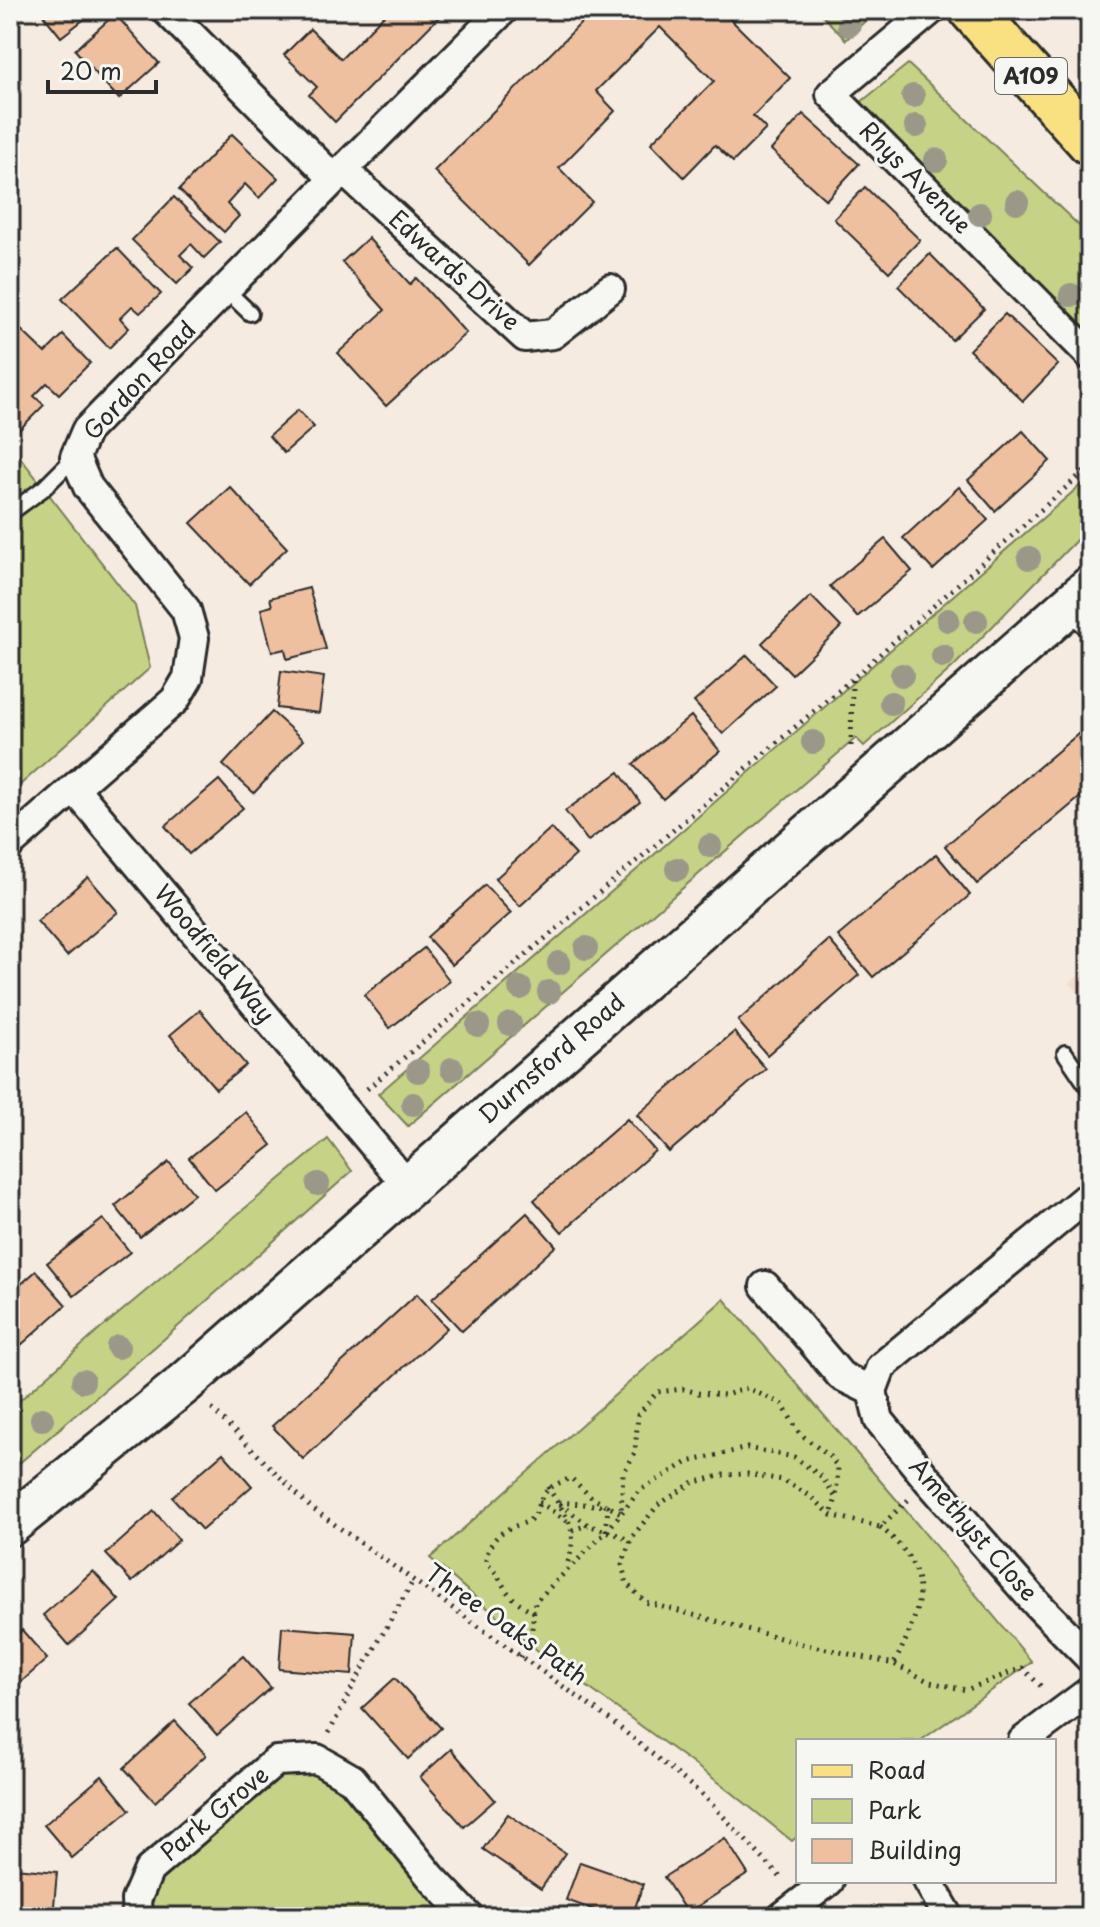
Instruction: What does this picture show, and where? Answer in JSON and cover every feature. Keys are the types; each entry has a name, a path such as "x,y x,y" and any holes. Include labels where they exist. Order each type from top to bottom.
{"main road":[{"name":"A109","path":"972,10 1090,142"},
{"name":"Durnsford Road","path":"10,1525 185,1383 408,1186 1082,609"}],"street":[{"name":"Edwards Drive","path":"166,10 338,175 525,337 553,334 610,289"},
{"name":"Gordon Road","path":"74,788 175,700 188,678 194,638 186,610 88,487 75,457 86,431 503,10"},
{"name":"Rhys Avenue","path":"931,10 831,94 1090,355"},
{"path":"10,844 74,788"},
{"name":"Woodfield Way","path":"74,788 408,1186"},
{"path":"765,1286 841,1376 872,1391 881,1367 1082,1201"},
{"name":"Amethyst Close","path":"872,1391 879,1420 1037,1604 1090,1658"},
{"path":"1026,1739 1090,1691"},
{"path":"317,1759 352,1779 459,1914"},
{"name":"Park Grove","path":"137,1917 136,1900 149,1870 276,1761 317,1759"},
{"path":"792,1909 826,1883"},
{"path":"929,1883 949,1917"}],"lane":[{"path":"226,290 250,313"},
{"path":"10,513 44,488 75,457"},
{"path":"1065,1053 1090,1090"}],"path":[{"path":"363,1093 852,679 1090,466"},
{"path":"851,753 852,679"},
{"name":"Three Oaks Path","path":"185,1383 310,1507 609,1719 704,1796 792,1909"},
{"path":"621,1513 623,1474 635,1452 638,1415 657,1392 683,1389 726,1395 747,1388 782,1404 800,1434 829,1456 838,1467 836,1498 831,1515"},
{"path":"520,1657 530,1645 535,1602 606,1532 640,1490 688,1462 747,1448 794,1457 822,1477 836,1498"},
{"path":"894,1664 912,1629 919,1601 918,1572 901,1545 880,1527 831,1515 812,1497 783,1480 747,1474 723,1475 692,1483 658,1505 632,1537 622,1565 627,1584 645,1602 795,1642 894,1664 930,1682 966,1690 1022,1668 1065,1711"},
{"path":"534,1612 519,1604 504,1587 495,1569 486,1563 486,1553 496,1538 508,1528 526,1523 536,1516 539,1502 548,1487 571,1478 592,1498 621,1513"},
{"path":"880,1527 928,1480"},
{"path":"548,1487 572,1527 572,1552 566,1568"},
{"path":"539,1502 572,1527 588,1525"},
{"path":"557,1502 608,1506"},
{"path":"557,1502 588,1525 630,1542"},
{"path":"606,1532 608,1506"},
{"path":"317,1759 353,1686 413,1581"}],"shaded area":[{"path":"1090,966 1090,1006 1070,983"}],"green space":[{"path":"817,10 876,10 846,40"},
{"path":"908,64 1090,236 1090,341 855,107"},
{"path":"10,444 135,606 150,668 10,794"},
{"path":"1090,477 1090,526 954,666 864,746 856,738 408,1126 378,1094"},
{"path":"328,1139 352,1171 10,1471 10,1409 105,1325"},
{"path":"724,1299 1032,1662 923,1739 796,1739 796,1838 792,1841 725,1787 530,1645 430,1558"},
{"path":"275,1773 316,1774 348,1787 444,1903 428,1917 149,1917 147,1904 157,1881"}],"building":[{"path":"39,10 96,10 61,37"},
{"path":"389,10 440,10 443,13 335,122 309,95 317,87 284,55 310,29 341,59"},
{"path":"594,10 721,10 790,78 753,116 766,129 733,162 715,145 684,177 651,143 714,81 660,27 596,91 615,111 559,168 592,202 529,265 434,171"},
{"path":"115,14 159,63 119,99 75,50"},
{"path":"803,114 859,164 826,200 771,150"},
{"path":"232,134 278,178 259,198 245,184 227,204 239,216 224,232 179,190"},
{"path":"865,187 920,240 889,272 834,219"},
{"path":"174,197 220,242 204,258 191,244 180,255 193,268 177,284 132,240"},
{"path":"368,238 410,284 416,278 466,333 386,406 338,353 385,310 342,262"},
{"path":"117,248 161,294 140,313 132,306 120,318 129,328 109,348 62,299"},
{"path":"930,254 984,309 952,340 898,286"},
{"path":"1005,314 1058,365 1023,401 969,350"},
{"path":"14,323 45,353 63,335 90,363 59,394 47,383 34,396 44,405 13,436 10,433 10,327"},
{"path":"298,410 314,427 284,453 269,436"},
{"path":"1023,431 1050,461 995,511 968,480"},
{"path":"230,487 287,548 249,584 191,523"},
{"path":"959,487 988,520 933,570 903,538"},
{"path":"885,539 912,571 857,617 830,586"},
{"path":"309,588 326,649 287,659 285,649 272,652 261,609 272,606 270,598"},
{"path":"811,596 841,627 792,674 762,643"},
{"path":"747,655 776,686 723,734 694,702"},
{"path":"281,671 324,677 319,713 277,708"},
{"path":"272,712 303,740 254,793 223,765"},
{"path":"691,716 720,751 663,799 633,764"},
{"path":"1090,724 1090,789 977,884 945,846"},
{"path":"619,772 640,802 588,841 565,811"},
{"path":"219,780 243,808 189,854 165,826"},
{"path":"551,828 576,855 520,906 495,879"},
{"path":"936,854 970,895 873,977 838,936"},
{"path":"88,877 118,912 67,956 37,921"},
{"path":"485,885 511,913 452,965 427,937"},
{"path":"829,940 859,975 767,1055 738,1021"},
{"path":"424,948 450,981 390,1028 364,995"},
{"path":"200,1010 246,1065 216,1089 170,1035"},
{"path":"734,1032 766,1069 669,1152 637,1115"},
{"path":"246,1112 272,1145 215,1190 189,1158"},
{"path":"627,1119 655,1151 562,1232 534,1200"},
{"path":"169,1162 194,1194 140,1237 115,1206"},
{"path":"527,1213 556,1246 462,1331 432,1299"},
{"path":"103,1219 130,1252 74,1296 47,1263"},
{"path":"36,1271 66,1305 11,1354 10,1294"},
{"path":"417,1294 447,1328 303,1459 272,1426"},
{"path":"223,1453 252,1486 202,1530 172,1497"},
{"path":"154,1511 179,1540 132,1582 106,1554"},
{"path":"93,1571 119,1600 69,1645 43,1615"},
{"path":"282,1627 355,1633 352,1675 279,1669"},
{"path":"22,1630 47,1659 10,1692 10,1641"},
{"path":"243,1656 271,1688 217,1735 189,1703"},
{"path":"395,1678 441,1728 408,1759 362,1708"},
{"path":"175,1721 206,1755 155,1802 124,1768"},
{"path":"451,1749 495,1800 464,1827 420,1777"},
{"path":"102,1776 130,1810 72,1858 44,1825"},
{"path":"508,1814 565,1853 541,1889 483,1849"},
{"path":"725,1838 748,1874 687,1913 664,1877"},
{"path":"580,1862 643,1884 632,1917 614,1917 566,1900"},
{"path":"14,1868 57,1872 53,1917 10,1917"}]}
